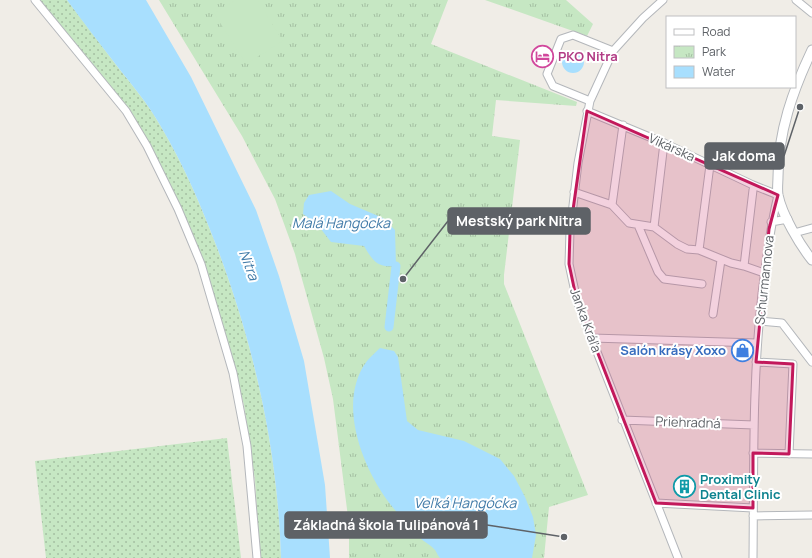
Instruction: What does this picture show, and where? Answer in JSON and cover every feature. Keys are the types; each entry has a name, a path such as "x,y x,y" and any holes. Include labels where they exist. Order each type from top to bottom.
{"street":[{"path":"35,0 126,111 147,146 174,202 201,264 236,388 247,446 257,558"},
{"name":"Janka Kráľa","path":"663,0 643,18 613,51 598,80 590,101 587,111 574,192 568,264 577,301 622,420 678,558"},
{"path":"796,0 812,13"},
{"path":"590,101 553,86 547,74 561,39 573,35 613,51"},
{"path":"796,86 812,50"},
{"path":"795,88 786,118 778,156 778,195 794,233 812,260"},
{"name":"Vikárska","path":"587,111 664,143 778,195"},
{"path":"612,205 623,125"},
{"path":"654,227 664,143"},
{"path":"699,250 710,165"},
{"path":"744,266 753,190"},
{"path":"574,192 612,205 629,223 654,227 677,244 687,249 699,250 721,260 764,273"},
{"name":"Schurmannova","path":"753,558 753,453 757,343 771,222 778,195"},
{"path":"771,222 788,219"},
{"path":"638,225 658,272 664,279 702,284"},
{"path":"794,233 812,228"},
{"path":"713,314 721,260"},
{"path":"759,321 782,323 812,362"},
{"path":"592,338 757,343"},
{"path":"756,362 793,364 788,454"},
{"name":"Priehradná","path":"622,420 754,425"},
{"path":"753,453 812,454"},
{"path":"656,503 753,508"},
{"path":"753,516 812,515"}],"highlighted area":[{"path":"587,111 778,195 769,229 756,362 793,364 789,454 753,453 753,508 656,503 576,297 569,264 570,231"}],"green space":[{"path":"39,0 67,0 140,95 155,117 185,171 199,203 231,287 243,325 262,401 270,440 275,479 281,558 260,558 255,480 244,405 214,295 198,252 154,155 94,67"},
{"path":"159,0 448,0 431,44 577,102 576,106 496,100 492,136 520,140 504,284 588,495 549,507 544,558 349,558 349,525 333,399 324,358 295,254 275,199 242,136"},
{"path":"236,0 257,0 283,41 246,64 214,13"},
{"path":"485,0 566,0 593,24 587,36"},
{"path":"227,438 241,558 46,558 35,461"}],"water":[{"name":"Nitra","path":"67,0 146,0 191,77 256,210 279,276 304,361 325,485 330,558 281,558 279,518 270,440 243,325 218,250 185,171 169,140 140,95"},
{"path":"573,51 581,54 584,62 581,70 573,73 565,70 562,62 565,54"},
{"name":"Malá Hangócka","path":"331,191 350,204 383,218 395,230 396,266 380,265 370,256 364,246 331,242 317,224 303,214 304,203 309,195"},
{"name":"Veľká Hangócka","path":"380,348 394,351 398,357 407,421 418,430 464,441 500,459 514,476 533,517 536,535 532,558 440,558 435,550 419,537 387,500 377,485 361,451 353,413 354,395 358,377 367,361"}],"waterway":[{"path":"389,327 396,266"}],"place":[{"name":"PKO Nitra","path":"543,56"},
{"name":"Jak doma","path":"800,107"},
{"name":"Mestský park Nitra","path":"403,279"},
{"name":"Salón krásy Xoxo","path":"742,350"},
{"name":"Proximity Dental Clinic","path":"684,486"},
{"name":"Základná škola Tulipánová 1","path":"564,537"}]}
